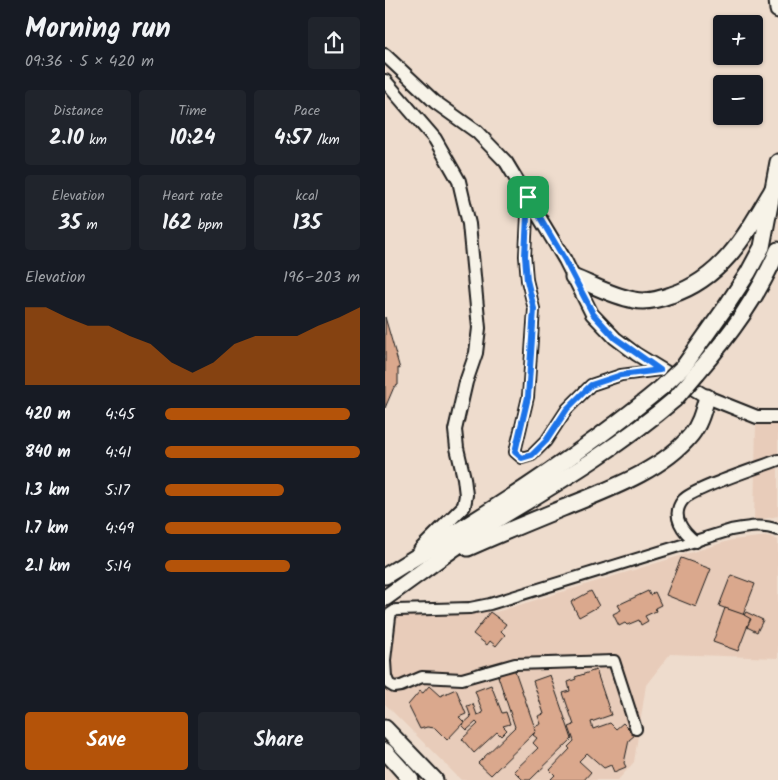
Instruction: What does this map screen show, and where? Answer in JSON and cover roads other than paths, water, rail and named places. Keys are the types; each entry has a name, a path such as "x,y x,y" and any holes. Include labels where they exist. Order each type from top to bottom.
{"highway":[{"path":"777,0 778,10"},
{"path":"385,598 486,527 559,482 620,441 653,418 675,399 690,369 762,247 778,162"},
{"path":"573,277 613,294 636,300 656,300 681,292 705,279 720,266 742,241 774,187"},
{"path":"385,576 556,467 638,407 662,386 690,369 726,340 751,304 767,276 778,250"},
{"path":"441,559 589,498 660,463 679,448 691,434 702,416 707,397"},
{"path":"385,728 435,780"},
{"path":"385,751 411,780"}],"main road":[{"path":"385,55 404,75 435,102 477,132 506,162 528,197 593,314 615,338 660,370 707,397 757,417 778,417"},
{"path":"404,75 388,84 435,139 459,181 466,208 479,328 476,353 466,382 455,430 464,478 465,495 463,506 411,559"}],"street":[{"path":"528,197 525,256 527,280 534,309 528,397 515,452 522,458 532,455 546,441 567,409 591,385 621,375 660,370"},
{"path":"696,542 687,536 679,525 677,512 683,500 697,491 778,460"},
{"path":"636,729 614,661 515,664 462,679 423,676 401,686 394,687 389,684 386,677 385,660 389,617 396,610 469,608 491,604 731,530 751,526 769,527 778,530"}]}
